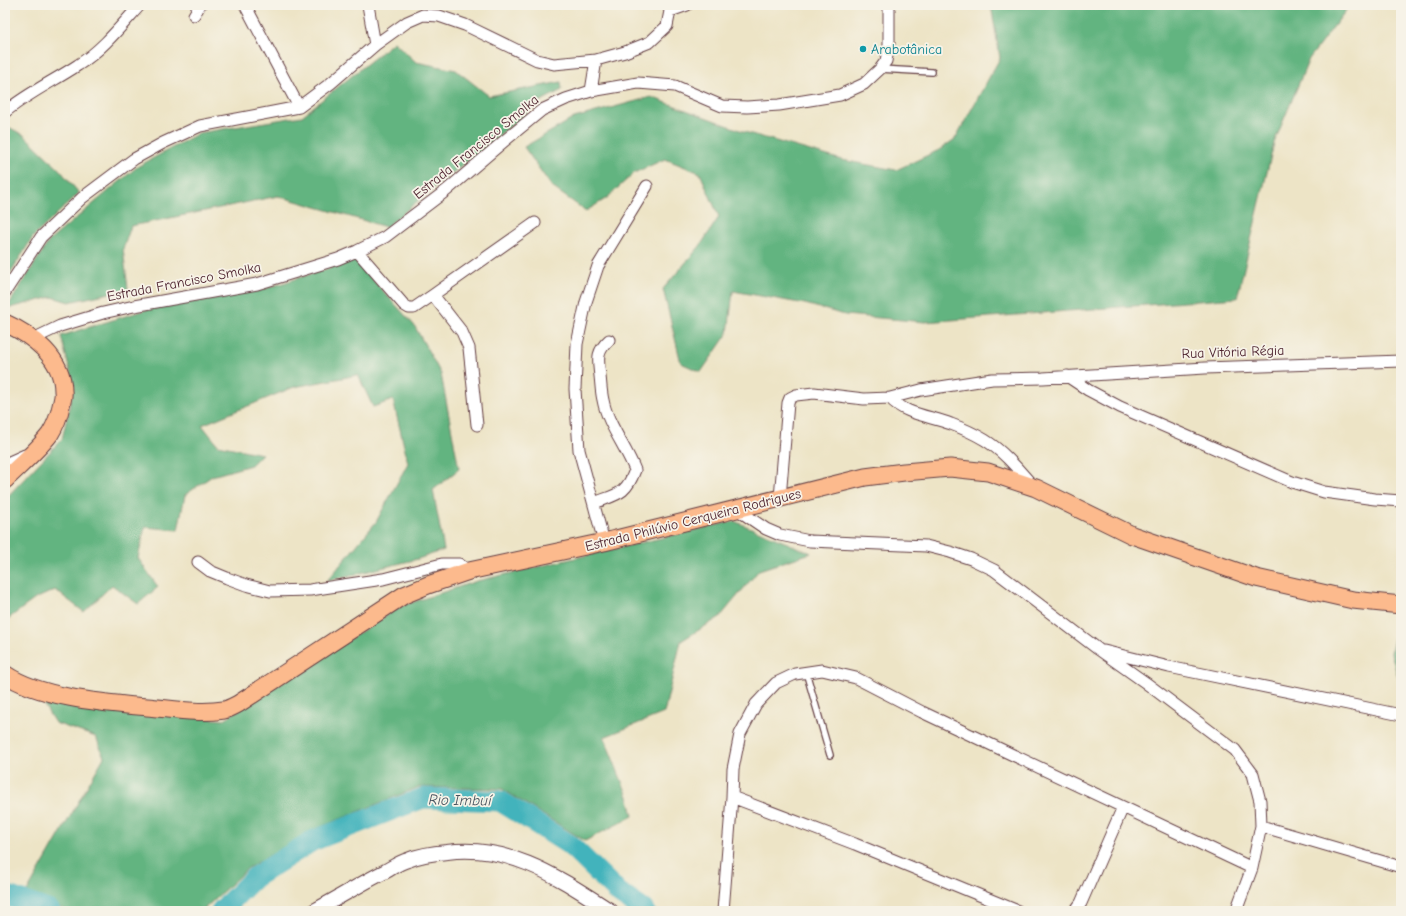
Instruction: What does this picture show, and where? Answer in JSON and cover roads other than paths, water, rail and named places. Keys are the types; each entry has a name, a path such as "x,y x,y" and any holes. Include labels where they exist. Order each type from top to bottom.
{"main road":[{"path":"5,323 33,339 46,350 62,379 64,392 59,416 50,434 5,480"},
{"name":"Estrada Philúvio Cerqueira Rodrigues","path":"5,674 32,688 67,697 101,702 188,710 225,710 238,704 404,595 428,585 469,572 738,510 865,477 950,468 988,472 1036,488 1132,535 1256,578 1353,600 1401,605"}],"street":[{"path":"5,112 37,89 79,65 110,39 140,5"},
{"path":"245,5 299,107"},
{"path":"368,5 375,45"},
{"path":"5,292 41,237 82,198 134,159 200,126 299,107 331,83 375,45 407,22 423,15 439,16 465,25 537,60 554,64 596,60 625,52 650,42 668,26 669,8 687,5"},
{"name":"Estrada Francisco Smolka","path":"33,339 60,326 103,313 257,284 338,259 357,251 385,237 448,190 542,110 566,99 591,91 638,83 674,86 722,106 747,107 779,105 840,95 864,84 886,61 889,45 889,5"},
{"path":"591,91 596,60"},
{"path":"604,542 579,450 575,390 577,344 586,302 598,266 647,186"},
{"path":"357,251 404,306 414,308 535,223"},
{"path":"433,295 462,332 469,348 477,425"},
{"path":"594,503 620,493 630,483 635,470 630,457 610,419 603,401 598,357 602,347 609,340"},
{"name":"Rua Vitória Régia","path":"780,498 788,403 790,398 796,395 814,392 864,399 890,398 921,390 992,378 1043,378 1205,368 1401,361"},
{"path":"1067,376 1088,390 1120,407 1292,482 1331,493 1401,501"},
{"path":"890,398 895,404 902,408 951,424 985,440 1004,454 1036,488"},
{"path":"5,464 35,450"},
{"path":"738,510 766,529 780,535 810,541 926,546 972,559 994,570 1235,750 1252,774 1260,801 1261,826 1252,868 1236,911"},
{"path":"198,562 210,570 227,578 246,585 270,591 310,590 383,579 442,564 458,564 469,572"},
{"path":"1098,649 1169,667 1401,715"},
{"path":"723,911 733,769 740,734 756,704 776,683 795,674 822,670 856,678 922,712 1252,868"},
{"path":"732,797 855,844 1018,911"},
{"path":"1075,911 1081,903 1123,807"},
{"path":"1261,826 1401,868"},
{"path":"314,911 407,860 431,853 458,850 482,850 508,855 535,865 612,911"}],"lane":[{"path":"880,69 932,72"},
{"path":"806,672 830,755"}],"waterway":[{"name":"Rio Imbuí","path":"221,911 255,877 312,841 423,798 500,801 570,845 619,893 645,911"},
{"name":"Rio Imbuí","path":"5,895 50,911"}],"place":[{"name":"Arabotânica","path":"863,49"}]}
